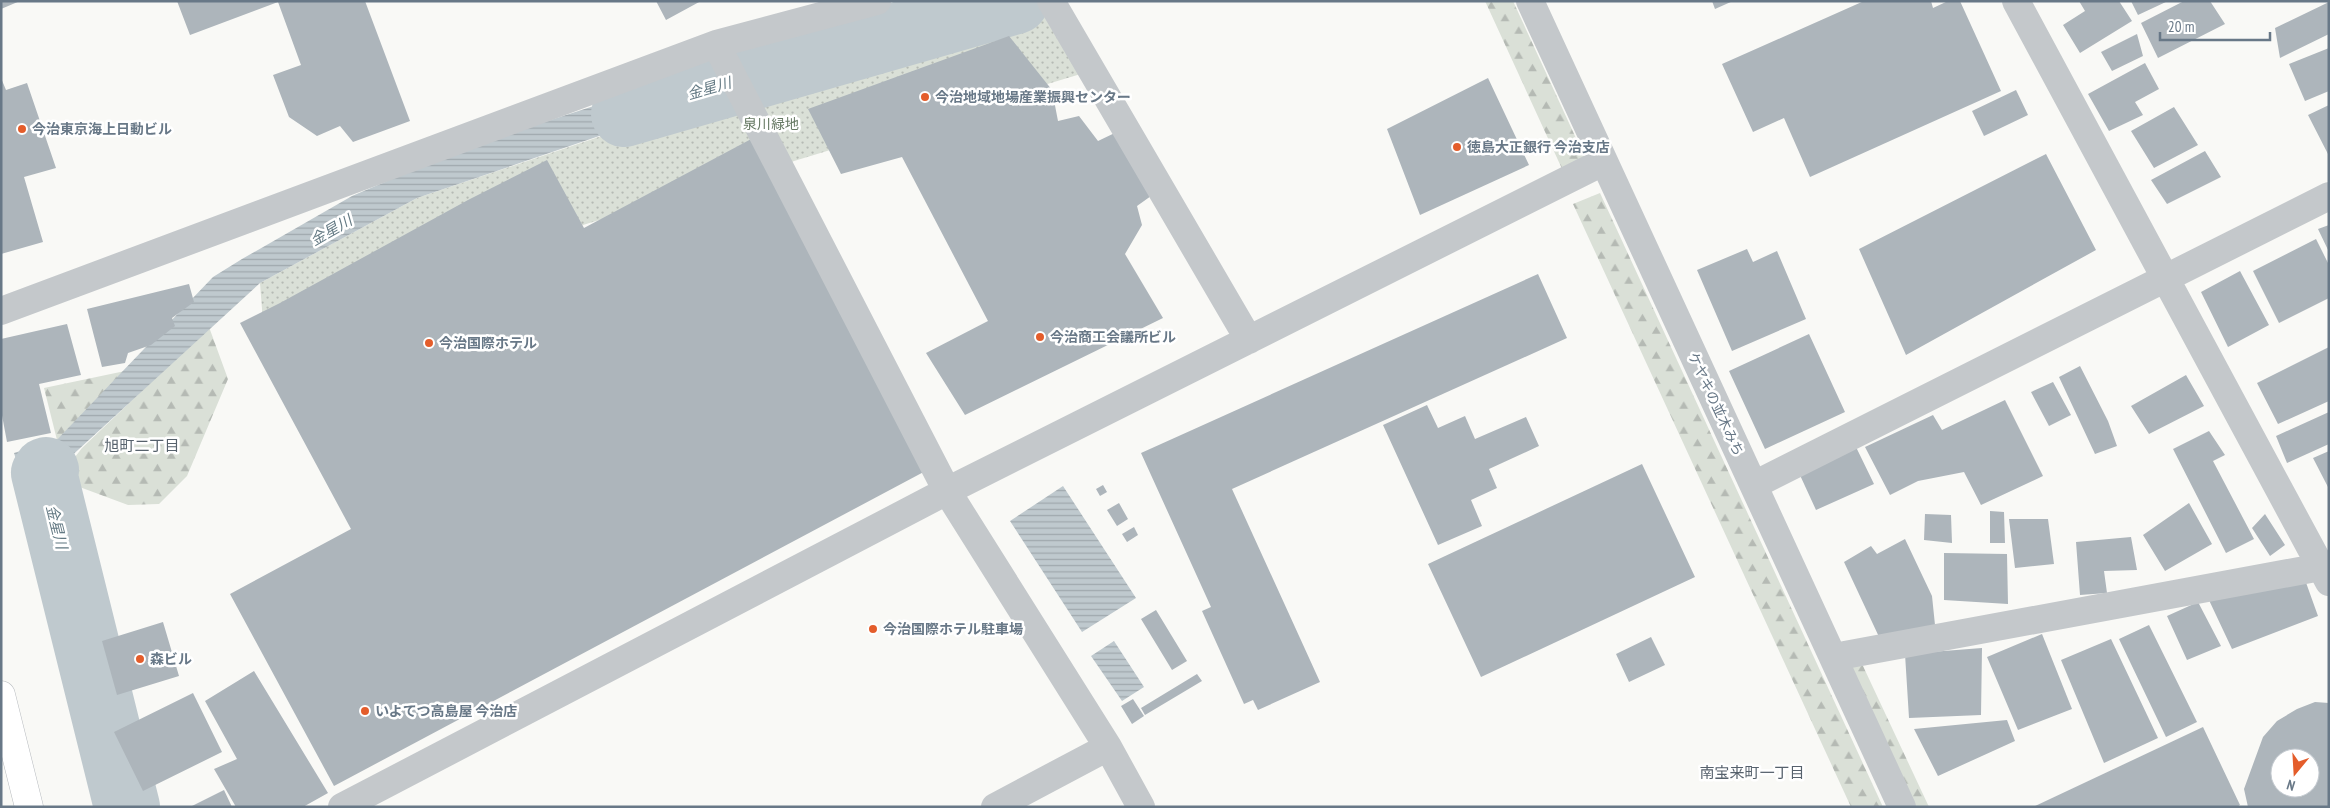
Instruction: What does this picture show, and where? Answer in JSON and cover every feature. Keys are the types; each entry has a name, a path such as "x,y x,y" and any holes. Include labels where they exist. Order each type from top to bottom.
{"main road":[{"path":"1,695 29,807"}],"street":[{"path":"1,311 716,44 877,1"},
{"path":"1051,1 1249,340"},
{"name":"ケヤキの並木みち","path":"1530,1 1902,807"},
{"path":"1834,657 2325,574 2016,1"},
{"path":"716,44 947,491 1108,748 1141,807"},
{"path":"342,807 947,491 1603,162"},
{"path":"1754,485 2166,276 2329,196"},
{"path":"995,807 1108,748"}],"green space":[{"path":"1485,1 1513,1 1586,160 1563,171"},
{"name":"泉川緑地","path":"1044,8 1084,73 263,322 260,283 417,198 753,85"},
{"path":"1600,193 1883,807 1851,807 1573,204"},
{"path":"209,327 228,379 187,476 159,504 128,505 58,479 82,448"},
{"path":"125,371 57,440 44,388"},
{"path":"1843,664 1863,666 1929,807 1910,807"}],"water":[{"path":"960,1 1038,1 1044,8 765,81 752,57"},
{"path":"702,71 717,96 417,198 260,283 54,472 51,478 74,555 57,560 38,497 26,492 14,453 49,442 50,447 213,277 352,196 467,147"},
{"path":"1063,486 1136,598 1082,632 1010,521"},
{"path":"1114,641 1144,687 1122,701 1091,656"}],"building":[{"path":"1,1 20,1 1,9"},
{"path":"177,1 365,1 410,121 353,142 340,126 317,136 289,117 273,75 301,65 278,2 190,35"},
{"path":"656,1 701,1 666,20"},
{"path":"1712,1 1733,1 1715,9"},
{"path":"1864,1 1931,1 1933,8 1948,1 1960,1 2001,91 1810,177 1784,118 1753,132 1722,64"},
{"path":"2079,1 2119,1 2132,21 2080,53 2063,25 2085,11"},
{"path":"2131,1 2168,1 2138,15"},
{"path":"2184,1 2210,1 2225,24 2158,58 2141,23"},
{"path":"2329,2 2329,34 2280,58 2275,28"},
{"path":"2137,34 2143,56 2112,71 2101,52"},
{"path":"1009,36 1052,90 1058,121 1079,116 1098,141 1121,130 1151,196 1137,206 1142,225 1125,254 1163,318 965,415 926,353 988,321 902,157 841,174 808,109"},
{"path":"2329,48 2329,91 2305,101 2289,64"},
{"path":"2145,63 2159,89 2135,102 2143,115 2109,131 2088,94"},
{"name":"今治東京海上日動ビル","path":"1,78 6,90 27,83 56,168 24,177 43,242 1,254"},
{"name":"徳島大正銀行 今治支店","path":"1488,78 1529,165 1420,215 1387,129"},
{"path":"2016,90 2028,115 1984,136 1972,111"},
{"path":"2329,105 2329,156 2308,115"},
{"path":"2174,107 2198,145 2154,168 2131,131"},
{"name":"今治国際ホテル","path":"755,137 933,467 334,786 230,594 351,529 240,323 468,200 547,160 584,228"},
{"path":"2205,151 2221,177 2167,204 2151,180"},
{"path":"2046,154 2096,250 1906,355 1859,249"},
{"path":"2329,225 2329,252 2318,229"},
{"path":"2316,239 2329,265 2329,298 2279,323 2253,271"},
{"path":"1747,249 1753,262 1777,251 1806,319 1732,351 1697,270"},
{"path":"2240,271 2269,325 2228,347 2201,292"},
{"path":"1538,274 1567,338 1232,489 1320,682 1258,710 1253,700 1244,704 1202,611 1211,607 1141,453"},
{"path":"189,284 194,302 172,318 175,326 151,345 128,353 125,363 102,367 87,309"},
{"path":"67,324 81,375 39,384 51,433 7,442 1,410 1,339"},
{"path":"1809,334 1845,412 1765,449 1729,371"},
{"path":"2329,347 2329,401 2278,424 2257,383"},
{"path":"2080,366 2108,421 2117,446 2095,454 2059,377"},
{"path":"2186,375 2204,406 2149,434 2131,406"},
{"path":"2053,382 2071,415 2049,426 2031,392"},
{"path":"2005,400 2043,476 1981,505 1964,472 1918,481 1890,495 1865,447 1933,415 1942,430"},
{"path":"1427,405 1438,428 1465,416 1475,439 1526,417 1539,446 1489,469 1497,488 1471,500 1482,526 1438,545 1383,425"},
{"path":"2329,412 2329,444 2287,463 2276,436"},
{"path":"2209,431 2225,455 2213,461 2254,539 2226,553 2173,449"},
{"path":"1856,447 1874,484 1816,510 1799,473"},
{"path":"2329,451 2329,489 2313,458"},
{"path":"1642,464 1695,577 1481,677 1428,564"},
{"path":"1103,485 1107,492 1100,496 1096,489"},
{"path":"1119,503 1128,519 1117,526 1107,510"},
{"path":"2189,503 2212,544 2165,571 2143,535"},
{"path":"1990,511 2004,512 2005,543 1990,543"},
{"path":"1925,514 1951,515 1952,543 1924,540"},
{"path":"2265,514 2285,545 2270,556 2252,528"},
{"path":"2009,519 2048,519 2054,564 2015,568"},
{"path":"1134,527 1138,535 1127,542 1122,534"},
{"path":"2131,537 2137,570 2104,571 2107,593 2080,595 2076,542"},
{"path":"1905,539 1932,596 1935,625 1880,639 1844,562 1871,546 1877,554"},
{"path":"1944,553 2007,554 2008,604 1944,600"},
{"path":"2304,577 2318,616 2232,649 2208,598"},
{"path":"2198,602 2221,646 2187,660 2167,616"},
{"path":"1156,610 1187,661 1172,670 1141,619"},
{"name":"森ビル","path":"163,622 179,676 117,695 102,641"},
{"path":"2149,625 2197,722 2166,737 2119,639"},
{"path":"2042,634 2072,709 2018,730 1987,657"},
{"path":"1651,637 1665,665 1629,682 1616,654"},
{"path":"2111,639 2158,738 2104,763 2061,660"},
{"path":"1982,648 1981,715 1909,718 1905,654"},
{"path":"254,671 328,793 303,807 236,807 214,769 237,759 205,701"},
{"path":"1197,674 1202,681 1145,715 1141,708"},
{"path":"193,693 222,752 143,791 114,732"},
{"path":"1133,699 1144,716 1132,724 1121,706"},
{"path":"2315,702 2329,703 2329,807 2248,807 2244,789 2263,737 2277,721 2297,709"},
{"path":"2007,720 2015,741 1938,776 1914,729"},
{"path":"2203,727 2240,805 2237,807 2033,807"},
{"path":"224,790 232,807 190,807"}],"waterway":[{"name":"金星川","path":"624,114 1016,1"},
{"name":"金星川","path":"46,470 44,473 127,807"}],"place":[{"name":"今治地域地場産業振興センター","path":"925,97"},
{"name":"今治東京海上日動ビル","path":"22,129"},
{"name":"徳島大正銀行 今治支店","path":"1457,147"},
{"name":"今治商工会議所ビル","path":"1040,337"},
{"name":"今治国際ホテル","path":"429,343"},
{"name":"今治国際ホテル駐車場","path":"873,629"},
{"name":"森ビル","path":"140,659"},
{"name":"いよてつ高島屋 今治店","path":"365,711"}],"district":[{"name":"旭町二丁目","path":"142,445"},
{"name":"南宝来町一丁目","path":"1752,772"}]}
